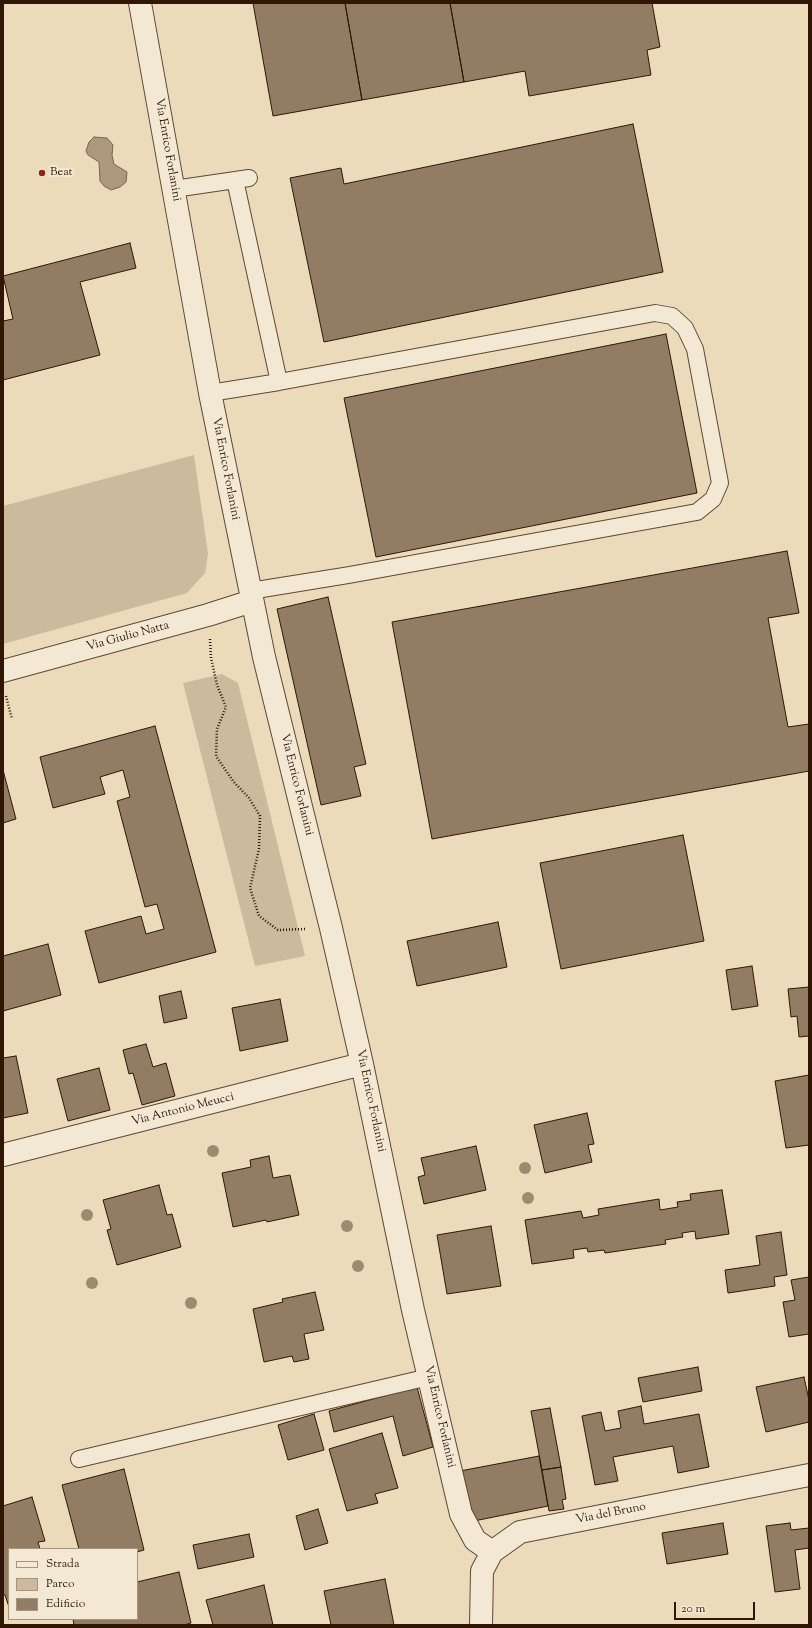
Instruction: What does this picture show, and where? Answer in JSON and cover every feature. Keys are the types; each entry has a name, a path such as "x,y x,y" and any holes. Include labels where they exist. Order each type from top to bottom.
{"street":[{"name":"Via Enrico Forlanini","path":"140,3 210,393 264,657 331,928 362,1064 413,1310 461,1514 475,1540 492,1552"},
{"name":"Via Giulio Natta","path":"3,670 208,615 251,596"},
{"name":"Via Antonio Meucci","path":"3,1155 362,1064"},
{"name":"Via del Bruno","path":"481,1625 482,1572 492,1552 520,1532 809,1475"}],"lane":[{"path":"174,189 242,179 279,382"},
{"path":"210,393 279,382 655,312 672,316 685,328 695,349 720,483 713,499 697,512 349,575 251,596"},
{"path":"79,1459 429,1377"}],"path":[{"path":"208,615 211,658 216,685 226,707 217,729 216,756 234,781 249,798 260,816 259,849 250,888 259,916 278,930 331,928"},
{"path":"5,693 12,719"}],"green space":[{"path":"194,455 208,554 205,573 187,593 3,644 3,506"},
{"path":"222,674 238,683 305,956 255,966 183,683"}],"shaded area":[{"path":"94,137 107,138 113,145 112,155 114,164 127,172 126,182 120,187 111,190 104,186 100,181 99,162 88,155 86,151 89,142"}],"building":[{"path":"253,3 345,3 362,100 273,116"},
{"path":"345,3 450,3 464,82 362,100"},
{"path":"450,3 652,3 660,47 647,50 651,75 529,96 525,71 464,82"},
{"path":"633,124 663,272 324,342 290,178 341,168 344,184"},
{"path":"130,243 136,268 80,282 100,355 3,380 3,321 13,319 3,276"},
{"path":"666,334 697,493 376,557 344,398"},
{"path":"787,551 799,613 768,618 788,727 809,724 809,771 432,839 392,622"},
{"path":"328,597 366,764 354,767 361,796 321,805 277,609"},
{"path":"155,726 216,952 99,983 85,931 141,916 146,934 164,929 157,904 145,907 117,801 130,797 123,770 100,777 105,794 53,808 40,757"},
{"path":"3,770 16,819 3,823"},
{"path":"683,835 704,941 561,969 540,863"},
{"path":"498,922 507,967 417,986 407,941"},
{"path":"48,944 61,995 3,1011 3,956"},
{"path":"752,966 758,1006 732,1010 726,970"},
{"path":"809,987 809,1036 799,1037 797,1016 791,1017 788,989"},
{"path":"181,991 187,1018 164,1023 159,996"},
{"path":"280,999 288,1041 240,1051 232,1008"},
{"path":"146,1044 153,1067 166,1063 175,1096 142,1105 133,1073 129,1074 123,1050"},
{"path":"16,1056 28,1113 3,1118 3,1058"},
{"path":"99,1068 110,1110 68,1121 57,1079"},
{"path":"809,1075 809,1145 786,1148 775,1081"},
{"path":"587,1113 594,1144 588,1145 592,1162 545,1173 534,1125"},
{"path":"476,1146 486,1190 424,1204 418,1177 425,1175 421,1158"},
{"path":"269,1156 273,1178 290,1175 299,1215 233,1227 222,1173 251,1167 250,1160"},
{"path":"159,1185 167,1215 172,1214 181,1247 117,1265 107,1230 111,1229 103,1200"},
{"path":"722,1190 729,1234 696,1239 695,1231 682,1233 683,1237 665,1240 666,1244 605,1253 604,1250 588,1252 587,1248 573,1250 574,1258 532,1264 525,1220 581,1211 583,1218 599,1215 598,1209 659,1199 660,1210 678,1207 677,1202 691,1200 690,1194"},
{"path":"491,1226 501,1286 447,1294 437,1235"},
{"path":"781,1232 787,1275 774,1277 775,1286 728,1293 725,1270 760,1265 756,1236"},
{"path":"809,1277 809,1334 789,1337 783,1302 795,1300 791,1280"},
{"path":"315,1292 324,1330 304,1334 309,1359 294,1362 292,1356 264,1362 253,1309 283,1302 282,1299"},
{"path":"698,1367 702,1391 643,1402 638,1378"},
{"path":"804,1377 809,1400 809,1422 766,1432 756,1387"},
{"path":"417,1387 433,1447 403,1456 393,1416 334,1432 329,1411"},
{"path":"641,1406 644,1424 699,1414 709,1467 678,1473 673,1446 613,1457 618,1481 595,1485 582,1416 601,1412 605,1431 621,1428 618,1411"},
{"path":"550,1408 561,1467 542,1470 531,1411"},
{"path":"314,1414 324,1450 288,1460 278,1425"},
{"path":"382,1433 398,1488 375,1494 378,1503 347,1511 329,1449"},
{"path":"539,1456 548,1506 469,1522 460,1471"},
{"path":"561,1467 566,1499 562,1500 564,1509 549,1511 542,1470"},
{"path":"124,1469 144,1550 138,1552 138,1548 79,1548 62,1485"},
{"path":"32,1497 45,1541 38,1542 40,1548 8,1548 8,1604 5,1595 3,1595 3,1506"},
{"path":"318,1509 328,1543 305,1550 296,1516"},
{"path":"723,1523 728,1554 667,1564 662,1533"},
{"path":"790,1523 791,1530 809,1528 809,1548 795,1550 800,1589 775,1592 766,1526"},
{"path":"249,1534 254,1557 198,1569 193,1545"},
{"path":"179,1572 191,1623 184,1625 74,1625 73,1620 138,1620 138,1582"},
{"path":"385,1579 394,1625 331,1625 324,1591"},
{"path":"264,1585 273,1625 213,1625 206,1600"}],"place":[{"name":"Beat","path":"42,173"}]}
